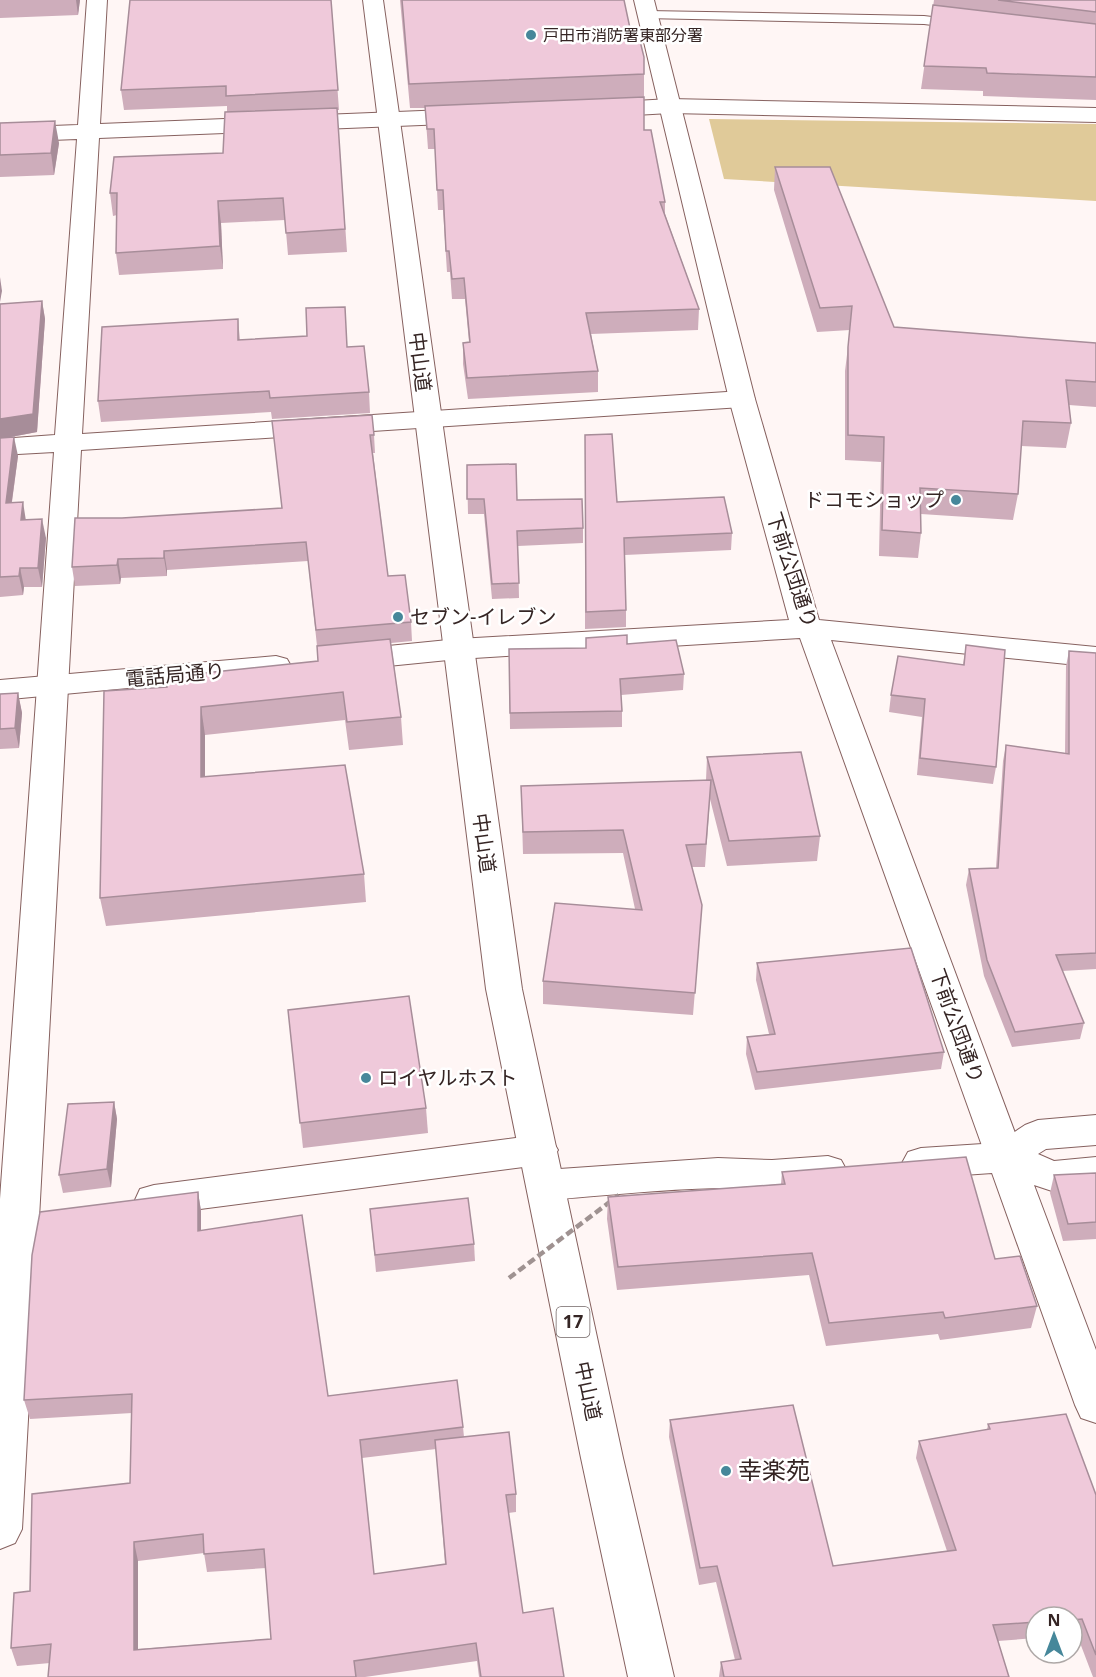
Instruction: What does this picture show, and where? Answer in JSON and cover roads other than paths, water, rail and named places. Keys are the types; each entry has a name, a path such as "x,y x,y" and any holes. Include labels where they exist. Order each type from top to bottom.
{"main road":[{"path":"0,1528 24,1216 51,686 97,0"},
{"name":"中山道","path":"373,0 504,989 602,1458 651,1677"},
{"name":"下前公団通り","path":"646,8 742,399 802,616 817,642 1096,1405"},
{"path":"576,111 670,106 1096,115"},
{"path":"0,135 494,115"},
{"path":"0,447 742,399"},
{"name":"電話局通り","path":"0,690 458,649 808,628 1096,657"},
{"path":"1005,1157 1038,1134 1096,1130"},
{"path":"124,1204 542,1168 772,1175 1005,1157 1052,1176 1096,1172"}],"lane":[{"path":"646,8 924,20 969,25"}],"place":[{"name":"戸田市消防署東部分署","path":"531,35"},
{"name":"ドコモショップ","path":"956,500"},
{"name":"セブン-イレブン","path":"398,617"},
{"name":"ロイヤルホスト","path":"366,1078"},
{"name":"幸楽苑","path":"726,1471"}]}
